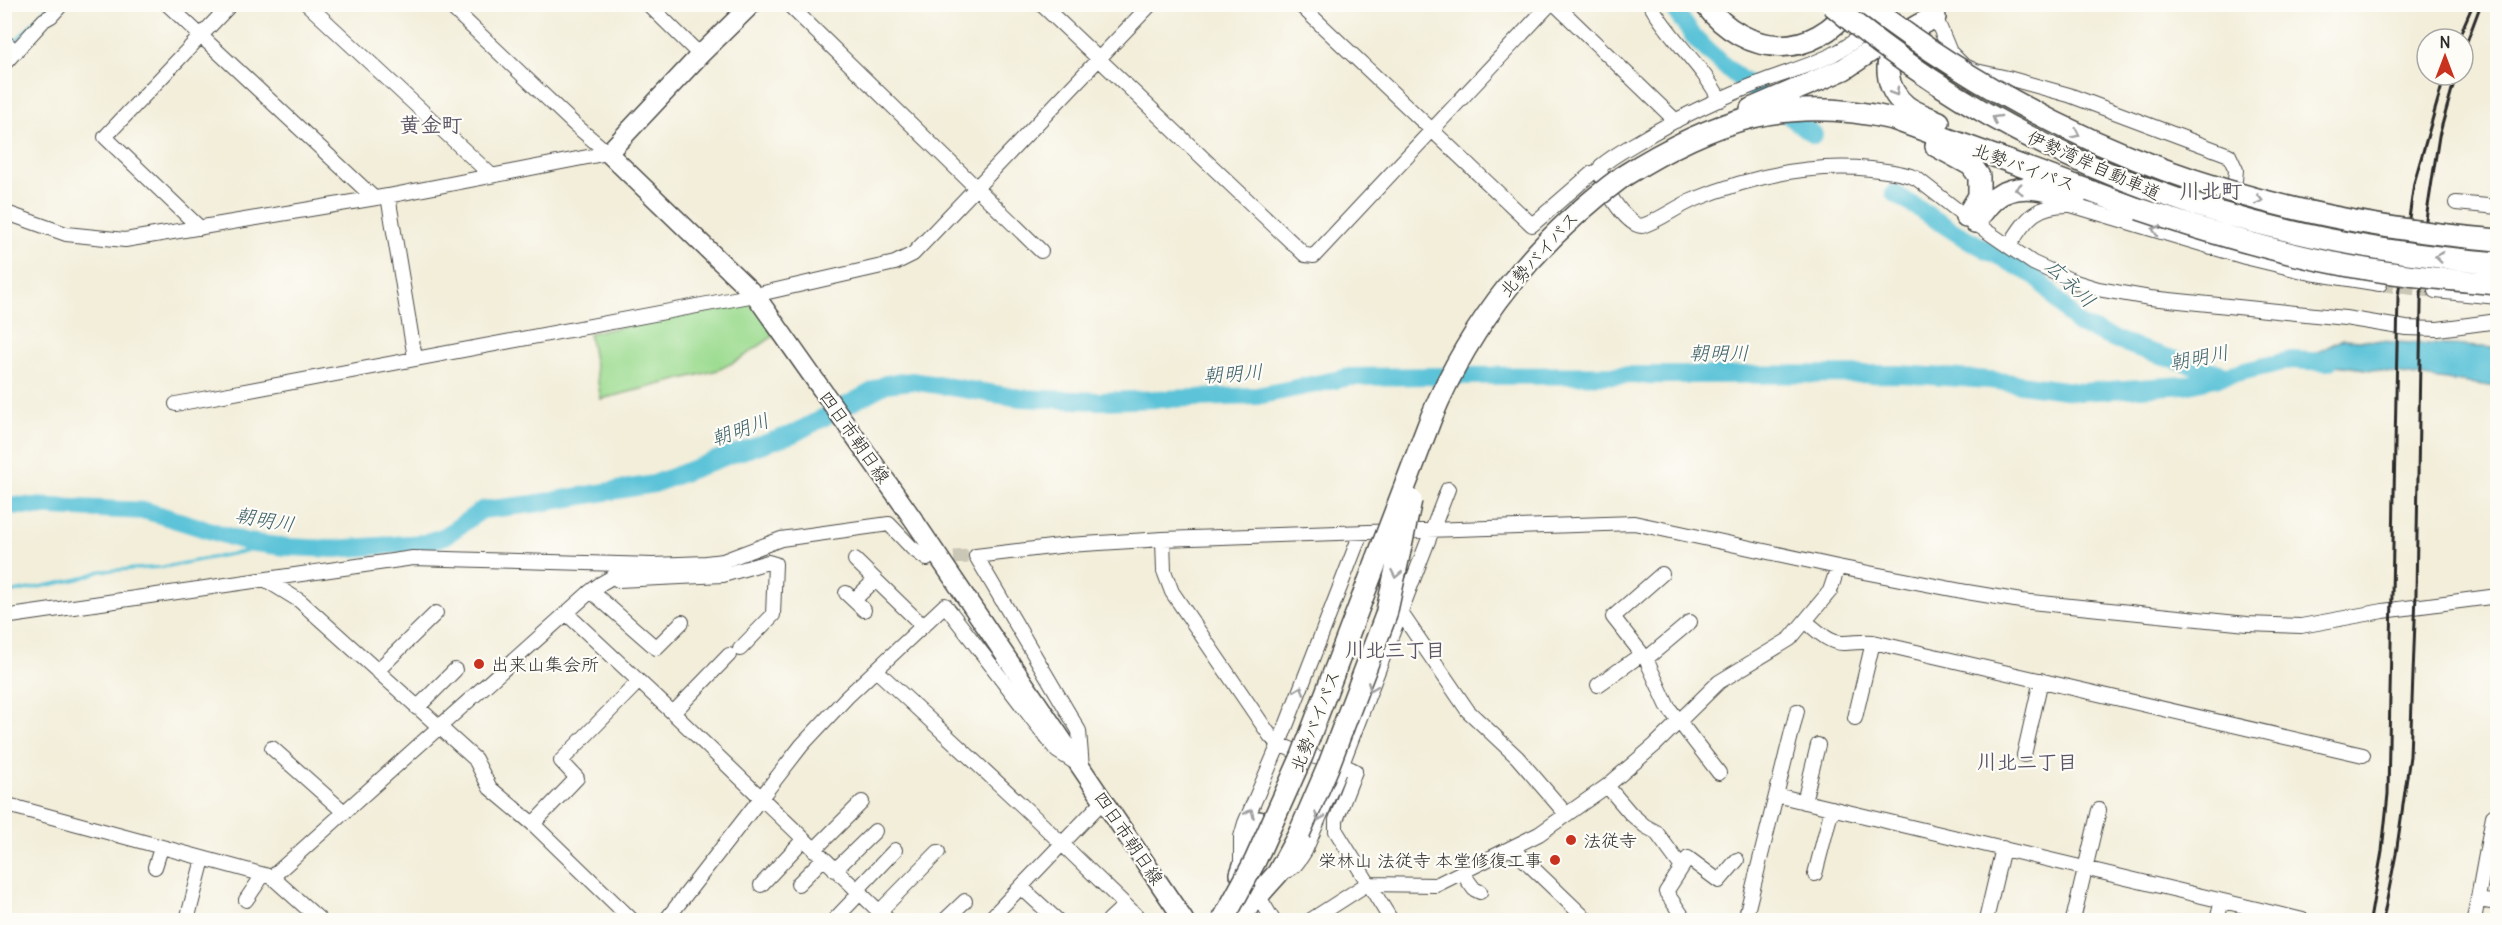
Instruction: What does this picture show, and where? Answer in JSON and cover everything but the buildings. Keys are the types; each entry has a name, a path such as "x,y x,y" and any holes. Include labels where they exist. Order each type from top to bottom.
{"highway":[{"path":"1705,4 1719,21 1737,34 1754,42 1780,46 1797,44 1824,33 1836,24 1853,4"},
{"path":"1718,4 1735,21 1747,28 1775,35 1789,34 1816,25 1827,17 1837,4"},
{"name":"伊勢湾岸自動車道","path":"1831,4 1919,72 1959,98 2070,157 2150,191 2212,212 2278,230 2340,243 2498,263"},
{"name":"伊勢湾岸自動車道","path":"1866,4 1933,53 2030,112 2091,141 2160,169 2218,189 2341,219 2414,231 2498,240"},
{"path":"1763,109 1798,104 1844,69 1932,11"},
{"path":"1932,11 1900,38 1889,57 1888,77 1894,95 1917,112 2068,176 2105,197"},
{"path":"1763,109 1798,104 1887,124 1971,165 1979,176 1980,189 1970,220"},
{"name":"北勢バイパス","path":"1798,104 1893,119 2105,197 2226,238 2331,263 2498,284"},
{"name":"北勢バイパス","path":"1221,921 1255,861 1302,756 1440,395 1467,344 1498,299 1539,249 1579,210 1622,177 1665,151 1714,128 1763,109"},
{"path":"1970,220 1996,197 2013,189 2023,188 2139,209"},
{"path":"1221,921 1409,449 1436,394 1467,344"},
{"path":"1236,921 1278,873 1299,834 1328,767 1386,615 1417,472 1440,395"}],"main road":[{"path":"608,153 700,55 752,4"},
{"name":"四日市朝日線","path":"608,153 758,299 911,516 1184,921"}],"street":[{"path":"4,64 11,47 62,4"},
{"path":"167,4 381,197 415,358"},
{"path":"200,228 105,137 231,4"},
{"path":"307,4 491,175"},
{"path":"448,4 574,124 608,153"},
{"path":"648,4 700,55"},
{"path":"788,4 1041,251"},
{"path":"1041,4 1305,255 1314,255 1550,4"},
{"path":"176,404 415,358 758,299 895,263 913,254 1151,4"},
{"path":"1299,4 1532,225 1592,173 1600,171"},
{"path":"1555,4 1676,121"},
{"path":"1650,4 1690,60 1710,82 1720,100"},
{"path":"1883,4 1866,30 1844,50 1820,62 1767,80 1720,100 1676,121 1607,161 1601,166 1600,171 1603,183 1625,217 1637,226 1649,224 1681,205 1727,187 1796,171 1839,168 1883,170 1908,175 2032,263 2075,282 2150,298 2345,318 2415,329 2438,329 2498,321"},
{"path":"1932,11 1950,52 1963,65 1976,71 2069,95 2222,150 2229,155 2233,162 2235,180 2211,248"},
{"path":"4,212 66,234 125,240 381,197 608,153"},
{"path":"2456,203 2498,207"},
{"path":"2009,246 2030,216 2038,210 2060,205 2090,210 2276,266 2380,284"},
{"path":"2435,291 2498,297"},
{"path":"1278,873 1288,872 1296,865 1305,851 1342,764 1448,489"},
{"path":"1082,768 1080,730 976,556 1068,545 1163,539 1634,523 1838,567 2020,601 2247,624 2301,626 2383,611 2498,596"},
{"path":"4,617 421,558 653,565 723,561 781,539 889,524 912,548 927,559"},
{"path":"1242,870 1241,837 1361,533"},
{"path":"1163,539 1164,570 1172,592 1271,737 1279,744 1342,764 1354,771 1336,820 1336,831 1391,921"},
{"path":"855,560 923,626"},
{"path":"604,580 723,575 768,562 774,564 772,615 673,713"},
{"path":"246,900 267,876 344,812 604,580 617,574 653,565"},
{"path":"1311,921 1367,884 1436,885 1463,874 1539,834 1607,786 1655,745 1719,682 1790,639 1830,591 1838,567"},
{"path":"1662,574 1613,617 1644,656 1668,707 1719,773"},
{"path":"266,580 300,601 475,759 490,788 533,824 632,921"},
{"path":"855,601 875,580"},
{"path":"591,591 656,648 682,622"},
{"path":"666,921 760,798 815,731 945,605 1057,751 1082,768"},
{"path":"377,671 436,613"},
{"path":"566,613 883,916 938,852"},
{"path":"1401,613 1468,711 1517,757 1566,814"},
{"path":"1805,621 1830,640 1842,643 1873,642 2362,755"},
{"path":"1598,685 1644,656 1690,622"},
{"path":"1855,718 1873,642"},
{"path":"417,708 455,670"},
{"path":"876,670 1141,921"},
{"path":"533,824 577,778 561,761 638,681"},
{"path":"2024,755 2041,681"},
{"path":"1745,921 1797,711"},
{"path":"1804,802 1818,746"},
{"path":"272,748 344,812"},
{"path":"1607,786 1639,822 1656,832 1681,866"},
{"path":"1776,795 2303,921"},
{"path":"988,921 1104,800"},
{"path":"798,884 818,855 862,802"},
{"path":"4,804 267,876 320,921"},
{"path":"1815,874 1832,808"},
{"path":"2073,921 2099,810"},
{"path":"2474,921 2493,816"},
{"path":"835,870 875,831"},
{"path":"761,885 803,840"},
{"path":"155,867 161,848"},
{"path":"1986,921 2003,848"},
{"path":"1513,849 1587,921"},
{"path":"834,921 895,850"},
{"path":"1685,921 1666,892 1681,866 1688,858 1719,881 1737,860"},
{"path":"187,921 203,859"},
{"path":"1463,874 1474,889 1480,892"},
{"path":"1021,887 1057,921"},
{"path":"1258,895 1274,921"},
{"path":"2478,900 2498,903"},
{"path":"945,921 965,901"},
{"path":"2217,921 2222,901"},
{"path":"1109,921 1125,905"}],"green space":[{"path":"754,303 775,335 740,359 718,370 601,399 589,333"}],"water":[{"path":"2343,339 2497,348 2497,387 2291,359 2314,354"}],"waterway":[{"path":"14,43 50,4"},
{"path":"1670,4 1697,41 1730,71 1814,135"},
{"name":"広永川","path":"1894,193 1958,234 2037,277 2079,325 2137,348 2226,375"},
{"name":"朝明川","path":"4,505 147,511 247,542 286,547 334,549 424,543 445,536 482,510 654,484 793,434 886,384 912,381 1021,398 1100,401 1257,396 1350,377 1435,376 1900,374 1990,380 2080,392 2185,385 2291,360 2329,362"},
{"path":"4,594 79,579 101,571 164,567 273,546"}],"tunnel":[{"path":"2380,284 2435,291"},
{"path":"933,559 976,556"}],"railway":[{"path":"2472,27 2481,4"},
{"path":"2463,27 2471,9"},
{"path":"2370,920 2382,851 2388,794 2398,296 2414,183 2442,87"},
{"path":"2383,920 2396,854 2410,756 2416,593 2422,245 2439,136 2453,87"}],"place":[{"name":"出来山集会所","path":"479,664"},
{"name":"法従寺","path":"1571,840"},
{"name":"栄林山 法従寺 本堂修復工事","path":"1555,860"}],"district":[{"name":"黄金町","path":"431,124"},
{"name":"川北町","path":"2211,190"},
{"name":"川北三丁目","path":"1395,649"},
{"name":"川北二丁目","path":"2027,761"}]}
